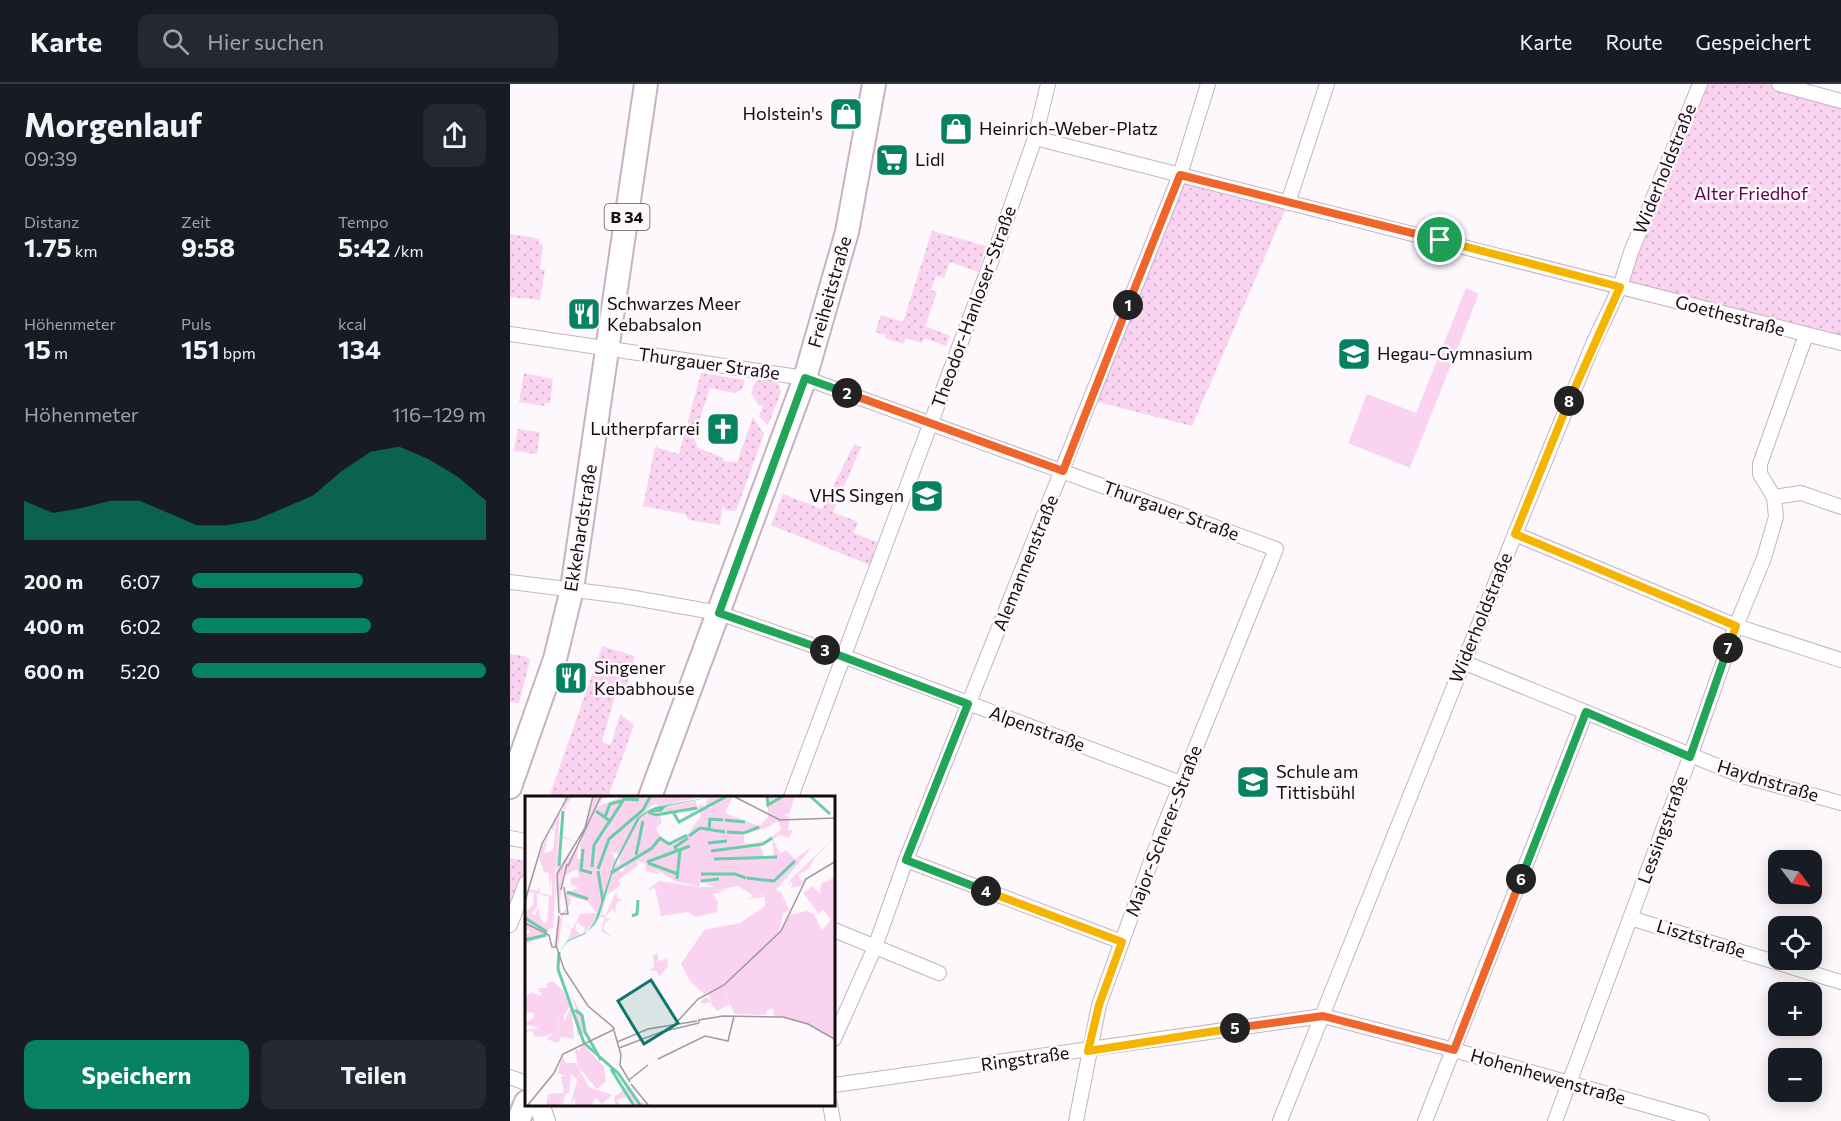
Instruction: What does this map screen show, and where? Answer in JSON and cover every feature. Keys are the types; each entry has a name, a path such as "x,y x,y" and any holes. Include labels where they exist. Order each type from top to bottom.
{"main road":[{"name":"Ekkehardstraße","path":"510,787 555,659 572,589 646,84"},
{"name":"Freiheitstraße","path":"650,796 805,378 847,232 874,84"},
{"path":"518,1121 525,1104"},
{"path":"540,1106 545,1121"}],"street":[{"name":"Theodor-Hanloser-Straße","path":"791,796 1035,138 1048,84"},
{"name":"Alemannenstraße","path":"836,1034 875,947 906,860 1180,175 1208,84"},
{"path":"1288,203 1327,84"},
{"name":"Widerholdstraße","path":"1280,1121 1463,662 1593,344 1620,287 1631,252 1700,84"},
{"path":"1779,84 1841,101"},
{"name":"Goethestraße","path":"1035,138 1841,343"},
{"name":"Thurgauer Straße","path":"510,334 805,378 1276,549"},
{"name":"Lessingstraße","path":"1555,1121 1736,626 1764,558 1776,518 1774,497 1760,474 1760,464 1806,335"},
{"path":"1774,497 1801,493 1841,507"},
{"path":"1515,534 1736,626 1841,660"},
{"name":"Major-Scherer-Straße","path":"1076,1121 1088,1051 1099,1005 1181,783 1276,549"},
{"name":"Alpenstraße","path":"510,582 572,589 719,613 843,656 1181,783"},
{"name":"Haydnstraße","path":"1463,662 1690,757 1742,776 1841,802"},
{"path":"1425,1121 1586,712"},
{"path":"510,838 525,841"},
{"path":"906,860 1122,942"},
{"path":"510,925 525,886"},
{"name":"Lisztstraße","path":"1630,918 1841,982"},
{"path":"836,931 939,973"},
{"name":"Hohenhewenstraße","path":"1323,1016 1454,1050 1702,1121"},
{"name":"Ringstraße","path":"836,1084 1088,1051 1323,1016"},
{"path":"510,1077 525,1084"},
{"path":"830,1106 833,1121"}],"green space":[{"name":"Alter Friedhof","path":"1700,84 1779,84 1841,101 1841,343 1620,287"},
{"path":"1180,175 1288,203 1192,426 1090,400"},
{"path":"932,231 986,246 978,272 950,262 944,278 936,276 931,290 937,292 925,326 950,336 946,346 924,338 922,343 906,338 903,344 885,338 886,335 875,332 881,315 903,322"},
{"path":"510,234 540,239 539,243 543,244 540,269 545,270 540,300 510,297"},
{"path":"1466,288 1479,294 1410,468 1348,443 1367,394 1416,413"},
{"path":"524,373 553,379 550,403 545,403 544,406 519,402"},
{"path":"701,373 745,380 742,390 733,393 710,388 695,433 692,433 698,448 724,458 723,461 737,462 753,417 764,434 736,511 725,510 723,505 720,525 689,520 685,514 643,506 655,447 679,454"},
{"path":"767,379 778,383 781,392 768,425 759,416 763,406 758,404 751,393 756,381"},
{"path":"518,429 540,432 537,454 514,451"},
{"path":"854,444 861,447 833,512 858,522 854,533 877,542 870,565 771,525 783,494 822,509"},
{"path":"602,646 635,656 625,691 617,689 602,742 611,745 620,714 634,725 608,796 549,796"},
{"path":"510,654 525,656 530,660 519,703 510,702"},
{"path":"510,858 525,861 525,873 510,911"}],"place":[{"name":"Holstein's","path":"846,114"},
{"name":"Heinrich-Weber-Platz","path":"956,129"},
{"name":"Lidl","path":"892,160"},
{"name":"Schwarzes Meer Kebabsalon","path":"584,314"},
{"name":"Hegau-Gymnasium","path":"1354,354"},
{"name":"Lutherpfarrei","path":"723,429"},
{"name":"VHS Singen","path":"927,496"},
{"name":"Singener Kebabhouse","path":"571,678"},
{"name":"Schule am Tittisbühl","path":"1253,782"}],"route":[{"path":"1180,175 1440,240 1620,287 1593,344 1515,534 1736,626 1690,757 1586,712 1454,1050 1323,1016 1088,1051 1099,1005 1122,942 906,860 968,704 843,656 719,613 805,378 1063,471 1180,175"}]}
